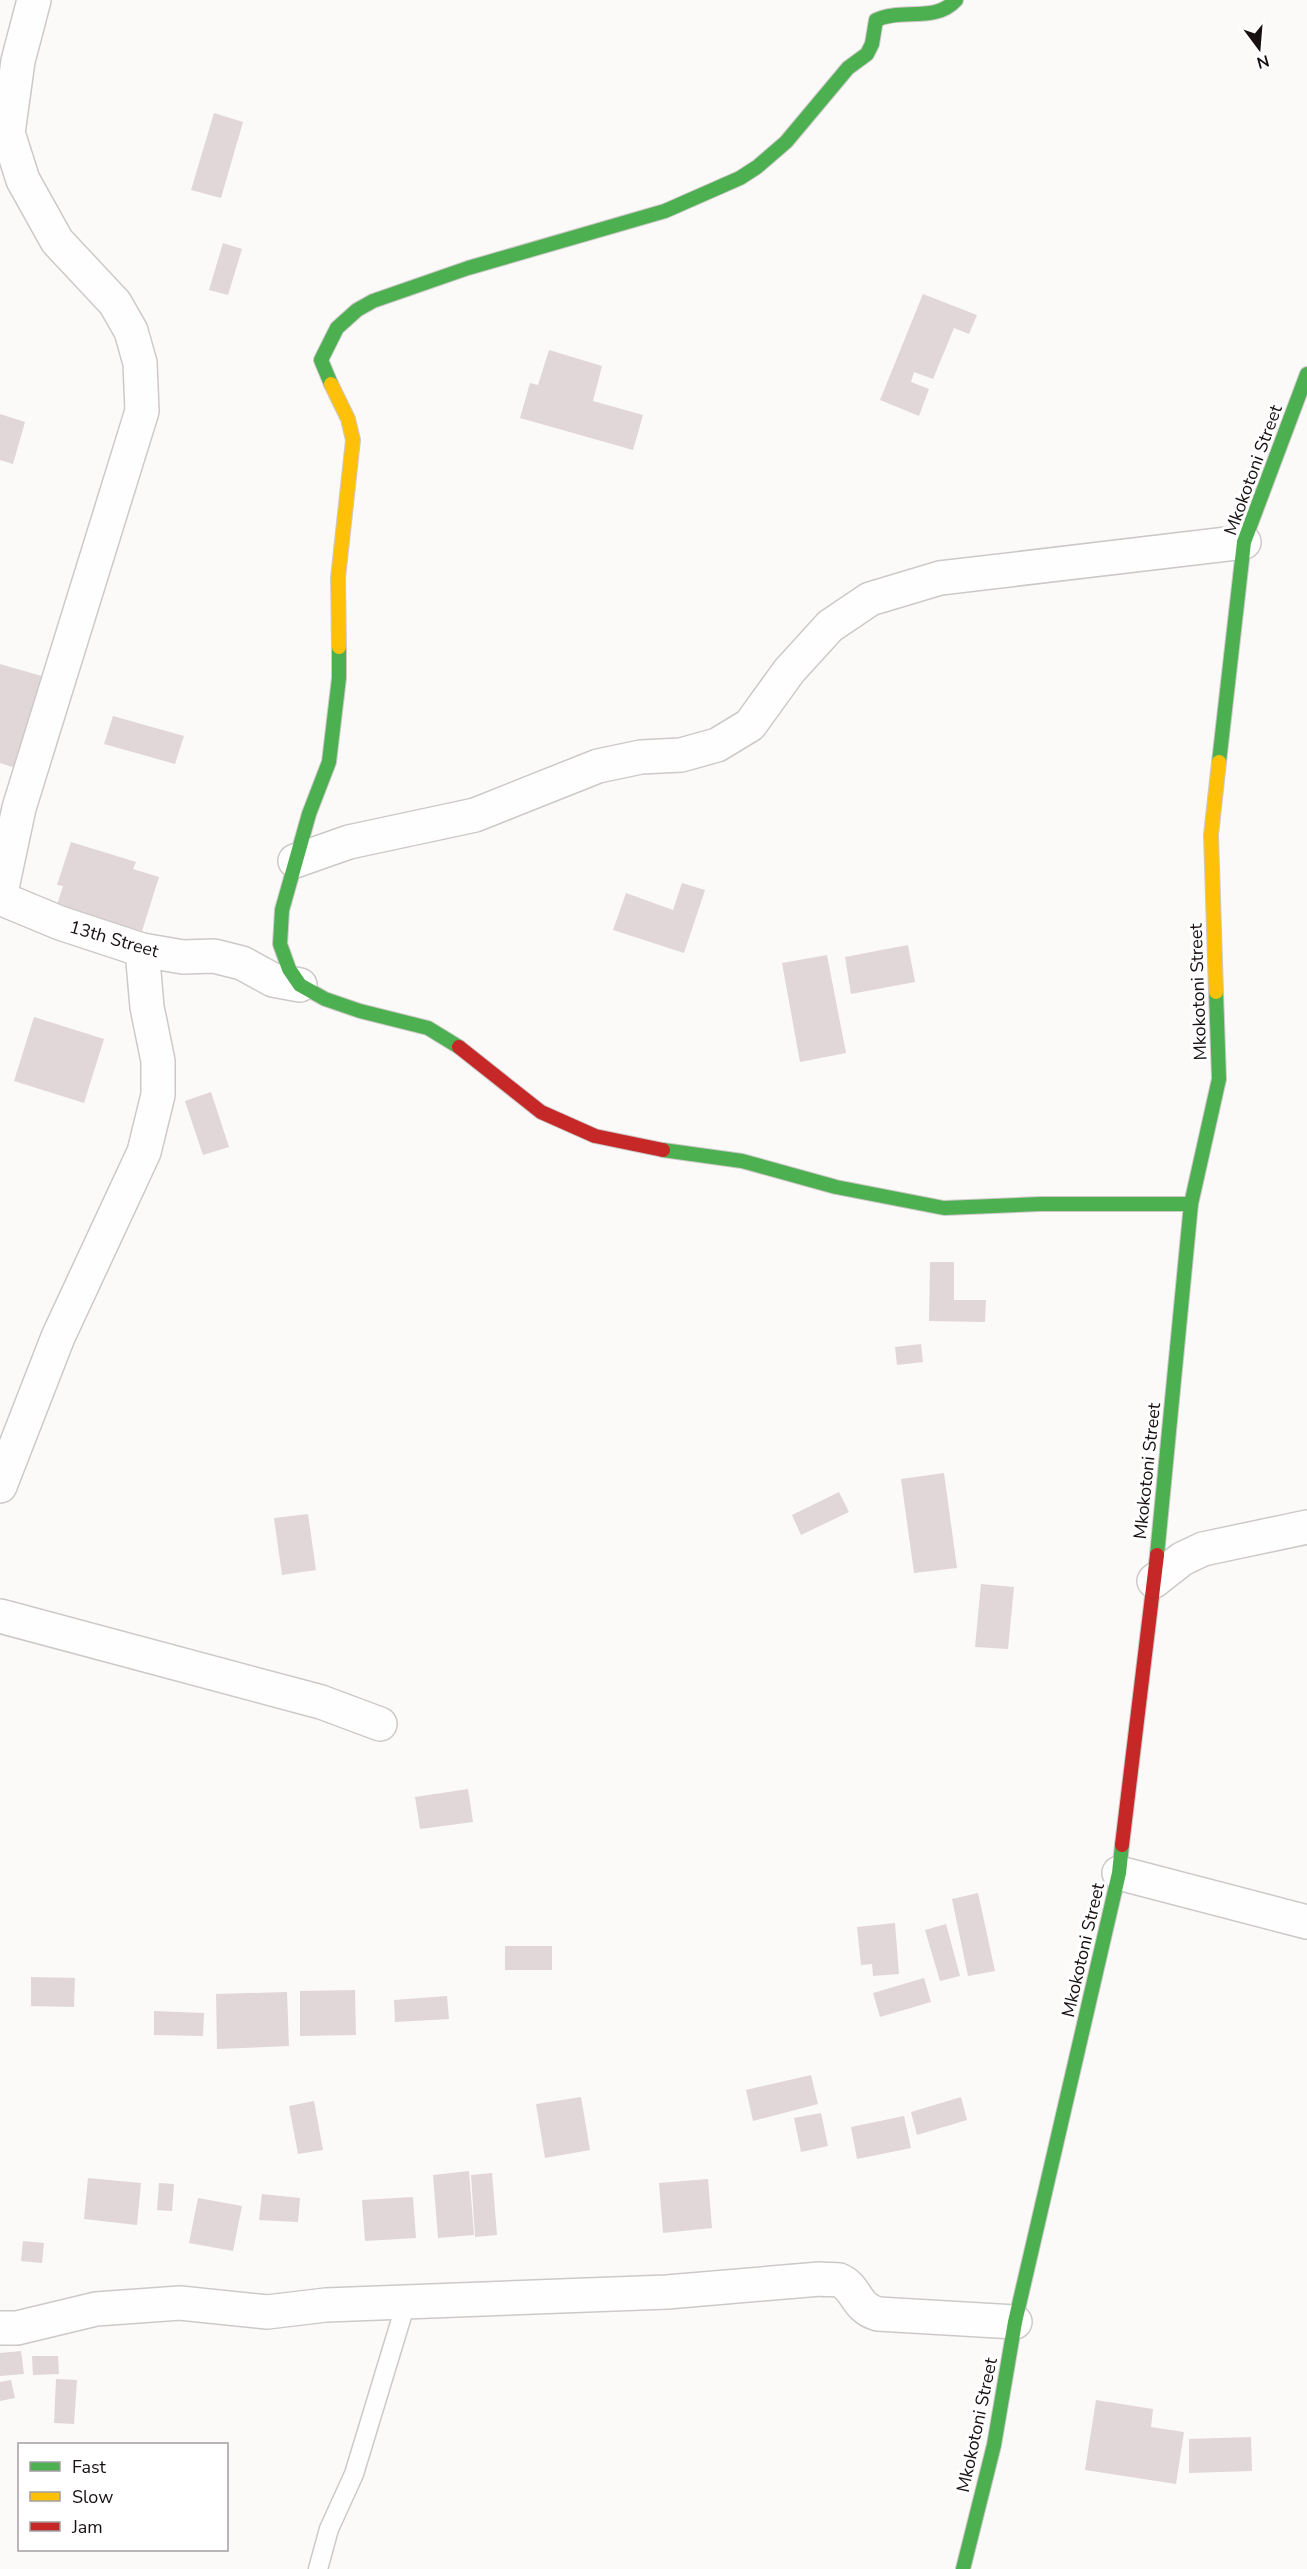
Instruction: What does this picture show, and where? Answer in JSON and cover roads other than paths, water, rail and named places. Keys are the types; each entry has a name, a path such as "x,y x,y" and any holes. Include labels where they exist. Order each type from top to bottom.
{"street":[{"path":"0,897 19,808 142,411 140,363 131,331 115,303 57,240 23,180 8,134 18,61 34,0"},
{"path":"956,0 952,5 941,10 888,15 876,20 871,47 865,55 849,68 794,137 774,155 741,177 661,212 591,234 485,260 422,283 365,305 335,328 321,360 328,380 350,421 353,440 338,578 339,678 329,762 295,861 282,910 280,944 289,969 300,986 326,999 360,1011 428,1029 471,1055 541,1112 595,1136 641,1147 742,1161 836,1187 944,1208 1040,1204 1191,1204"},
{"name":"Mkokotoni Street","path":"963,2569 994,2445 1015,2322 1119,1873 1154,1581 1191,1204 1219,1079 1211,835 1244,542 1307,374"},
{"path":"295,861 349,842 475,815 598,766 641,757 681,755 717,745 750,725 789,671 831,626 870,599 939,578 1244,542"},
{"name":"13th Street","path":"0,897 60,922 142,950 183,957 214,956 242,963 273,980 300,986"},
{"path":"0,1486 58,1337 140,1161 153,1120 158,1095 158,1061 147,1007 142,950"},
{"path":"1154,1581 1182,1560 1203,1549 1307,1527"},
{"path":"0,1616 321,1702 380,1724"},
{"path":"1119,1873 1307,1922"},
{"path":"0,2328 17,2328 96,2309 180,2303 267,2312 326,2305 667,2292 820,2279 839,2280 850,2289 867,2311 878,2314 1015,2322"}],"lane":[{"path":"318,2569 329,2529 354,2474 406,2303"}]}
